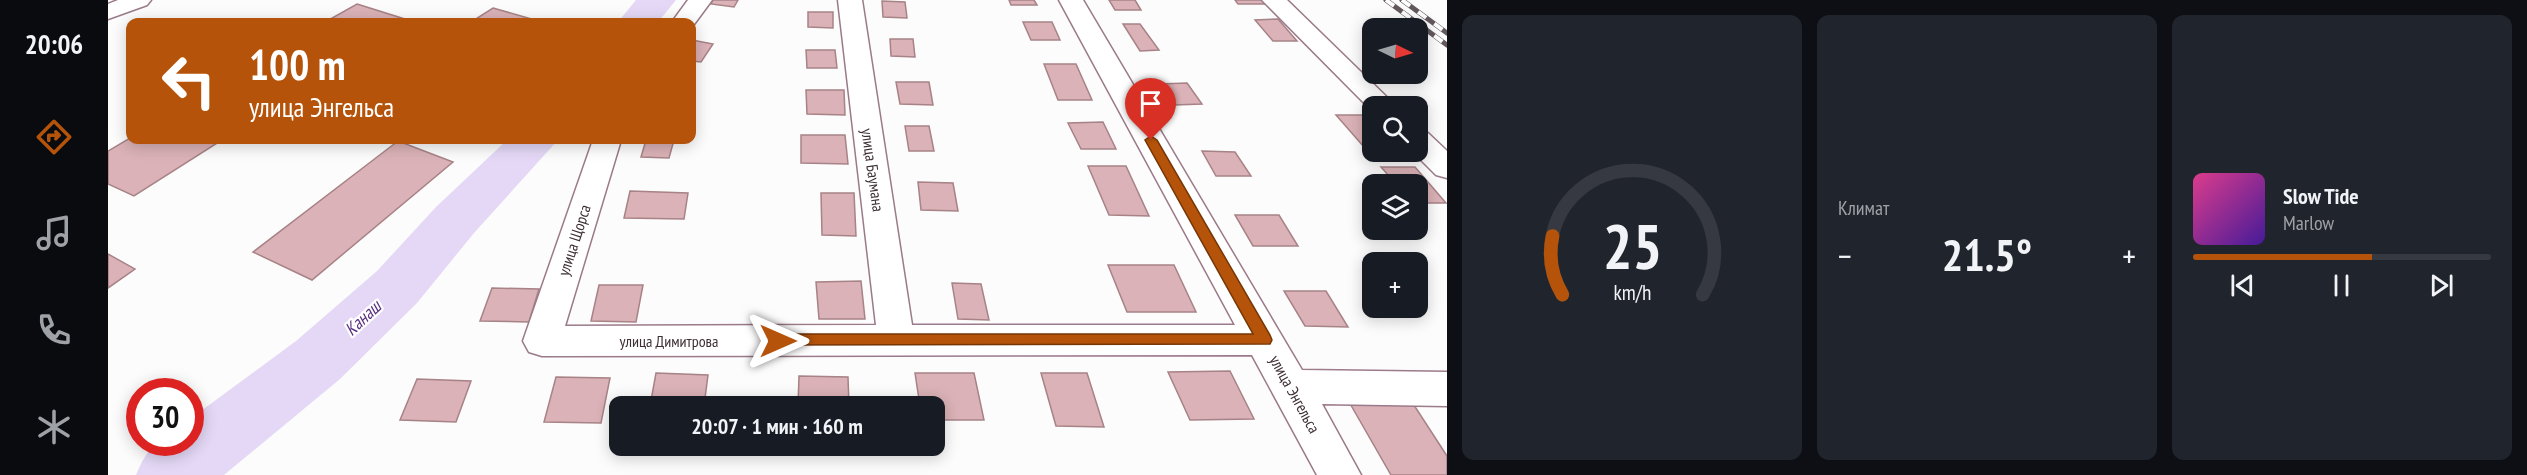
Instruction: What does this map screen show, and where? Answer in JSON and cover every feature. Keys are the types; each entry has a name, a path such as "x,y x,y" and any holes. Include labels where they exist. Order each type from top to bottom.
{"street":[{"path":"108,12 139,0"},
{"path":"687,18 700,0"},
{"name":"улица Баумана","path":"850,0 896,340"},
{"name":"улица Энгельса","path":"1071,0 1341,475"},
{"path":"1274,0 1373,96"},
{"name":"улица Щорса","path":"542,341 606,144"},
{"path":"1428,150 1447,168"},
{"name":"улица Димитрова","path":"542,341 1264,340"},
{"path":"1291,387 1447,389"}],"building":[{"path":"713,0 738,0 734,7 711,4"},
{"path":"1009,0 1034,0 1037,5 1011,5"},
{"path":"1109,0 1135,0 1141,10 1115,10"},
{"path":"1235,0 1262,0 1265,4 1238,4"},
{"path":"882,1 905,2 907,18 883,17"},
{"path":"357,4 402,18 332,18"},
{"path":"493,8 528,18 477,18"},
{"path":"808,12 833,12 833,28 808,27"},
{"path":"1278,19 1297,41 1273,41 1255,20"},
{"path":"1023,22 1052,22 1060,40 1031,40"},
{"path":"1123,24 1140,24 1159,50 1140,51"},
{"path":"890,39 913,39 915,57 891,56"},
{"path":"696,41 713,44 701,62 696,61"},
{"path":"806,50 835,50 837,68 807,68"},
{"path":"1044,64 1076,64 1092,100 1058,100"},
{"path":"896,82 929,82 933,105 900,104"},
{"path":"1187,83 1202,104 1174,105 1160,84"},
{"path":"806,90 844,90 845,115 807,114"},
{"path":"1336,115 1362,115 1362,145"},
{"path":"1103,122 1116,149 1081,149 1068,123"},
{"path":"905,126 929,126 934,151 909,151"},
{"path":"801,135 845,135 848,164 801,163"},
{"path":"126,140 126,144 216,144 134,196 108,184 108,151"},
{"path":"394,144 406,144 453,162 312,280 253,252"},
{"path":"645,144 673,144 669,158 641,157"},
{"path":"1202,151 1235,152 1251,176 1216,176"},
{"path":"1088,166 1126,166 1149,216 1109,215"},
{"path":"1381,167 1415,167 1421,174 1387,174"},
{"path":"918,182 953,183 958,211 921,210"},
{"path":"1428,182 1446,203 1428,203"},
{"path":"630,191 688,193 684,219 624,218"},
{"path":"821,193 854,193 856,236 822,235"},
{"path":"1235,215 1279,215 1298,246 1253,246"},
{"path":"108,254 135,269 108,288"},
{"path":"1108,265 1174,265 1196,312 1127,312"},
{"path":"861,281 865,319 819,319 816,282"},
{"path":"952,283 981,284 989,320 958,319"},
{"path":"599,285 643,285 636,322 591,321"},
{"path":"492,288 539,289 529,322 480,321"},
{"path":"1284,291 1326,291 1348,327 1305,326"},
{"path":"1230,371 1254,419 1190,420 1168,372"},
{"path":"656,373 708,375 705,396 652,396"},
{"path":"915,373 974,373 984,420 945,420 945,396 918,396"},
{"path":"1041,373 1087,373 1104,427 1056,426"},
{"path":"799,376 848,377 849,396 798,396"},
{"path":"556,377 610,378 601,423 544,422"},
{"path":"417,379 471,381 456,422 400,420"},
{"path":"1348,400 1412,402 1447,456 1447,475 1391,475"}],"waterway":[{"name":"Канаш","path":"641,18 657,0"},
{"name":"Канаш","path":"171,475 318,360 397,287 455,220 530,144"}],"railway":[{"path":"1386,0 1447,45"},
{"path":"1402,0 1447,33"}],"route":[{"path":"778,341 1264,340 1151,140"}]}
